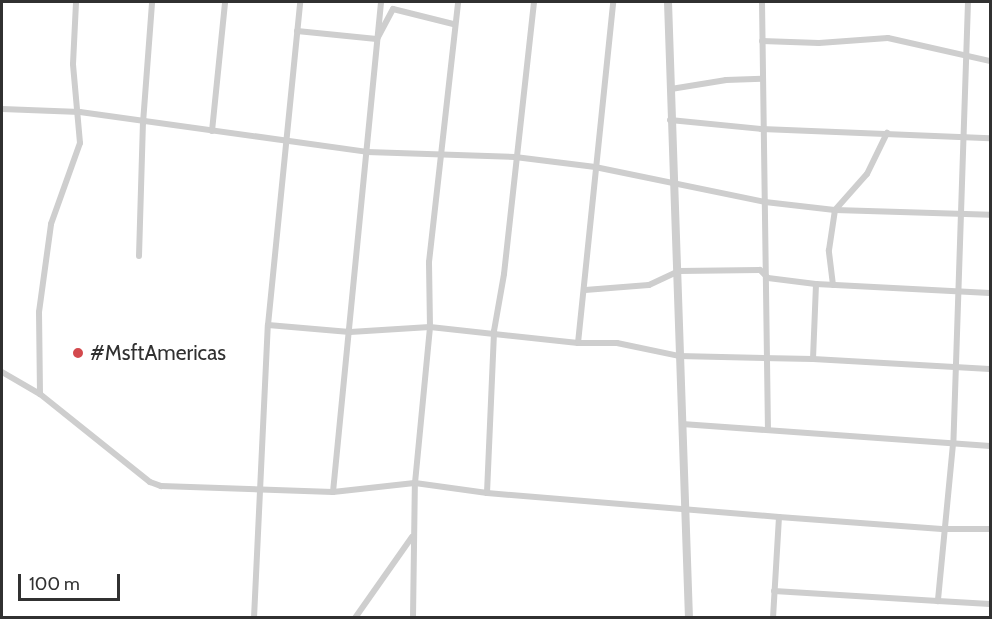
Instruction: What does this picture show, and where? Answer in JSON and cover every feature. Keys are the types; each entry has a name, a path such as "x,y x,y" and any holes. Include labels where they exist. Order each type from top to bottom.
{"street":[{"path":"40,394 39,312 51,224 80,142 80,112 73,64 76,2"},
{"path":"139,256 142,123 152,2"},
{"path":"212,132 225,2"},
{"path":"254,618 258,492 268,325 300,2"},
{"path":"333,492 381,2"},
{"path":"413,618 412,536 430,327 429,262 455,56 453,24 458,2"},
{"path":"487,493 494,331 504,274 515,157 534,2"},
{"path":"578,343 614,2"},
{"path":"668,2 672,182 679,271 679,356 689,618"},
{"path":"762,2 761,129 768,278 768,429"},
{"path":"938,601 942,529 953,444 968,2"},
{"path":"377,39 393,9 453,24"},
{"path":"297,31 377,39"},
{"path":"762,41 819,43 888,38 965,52 990,61"},
{"path":"671,89 726,80 762,79"},
{"path":"2,109 80,112 142,123 368,152 515,157 595,167 765,202 835,210 990,215"},
{"path":"670,120 761,129 990,138"},
{"path":"833,285 828,250 835,210 867,174 887,133"},
{"path":"585,290 649,285 679,271 760,270 768,278 816,284 990,292"},
{"path":"813,359 816,284"},
{"path":"268,325 350,332 430,327 494,331 578,343 617,344 679,356 769,357 990,369"},
{"path":"2,372 40,394 155,485 258,492 333,492 415,483 487,493 779,517 942,529 990,529"},
{"path":"682,424 990,446"},
{"path":"773,618 779,517"},
{"path":"355,618 412,536"},
{"path":"774,591 990,603"}],"place":[{"name":"#MsftAmericas","path":"78,353"}]}
